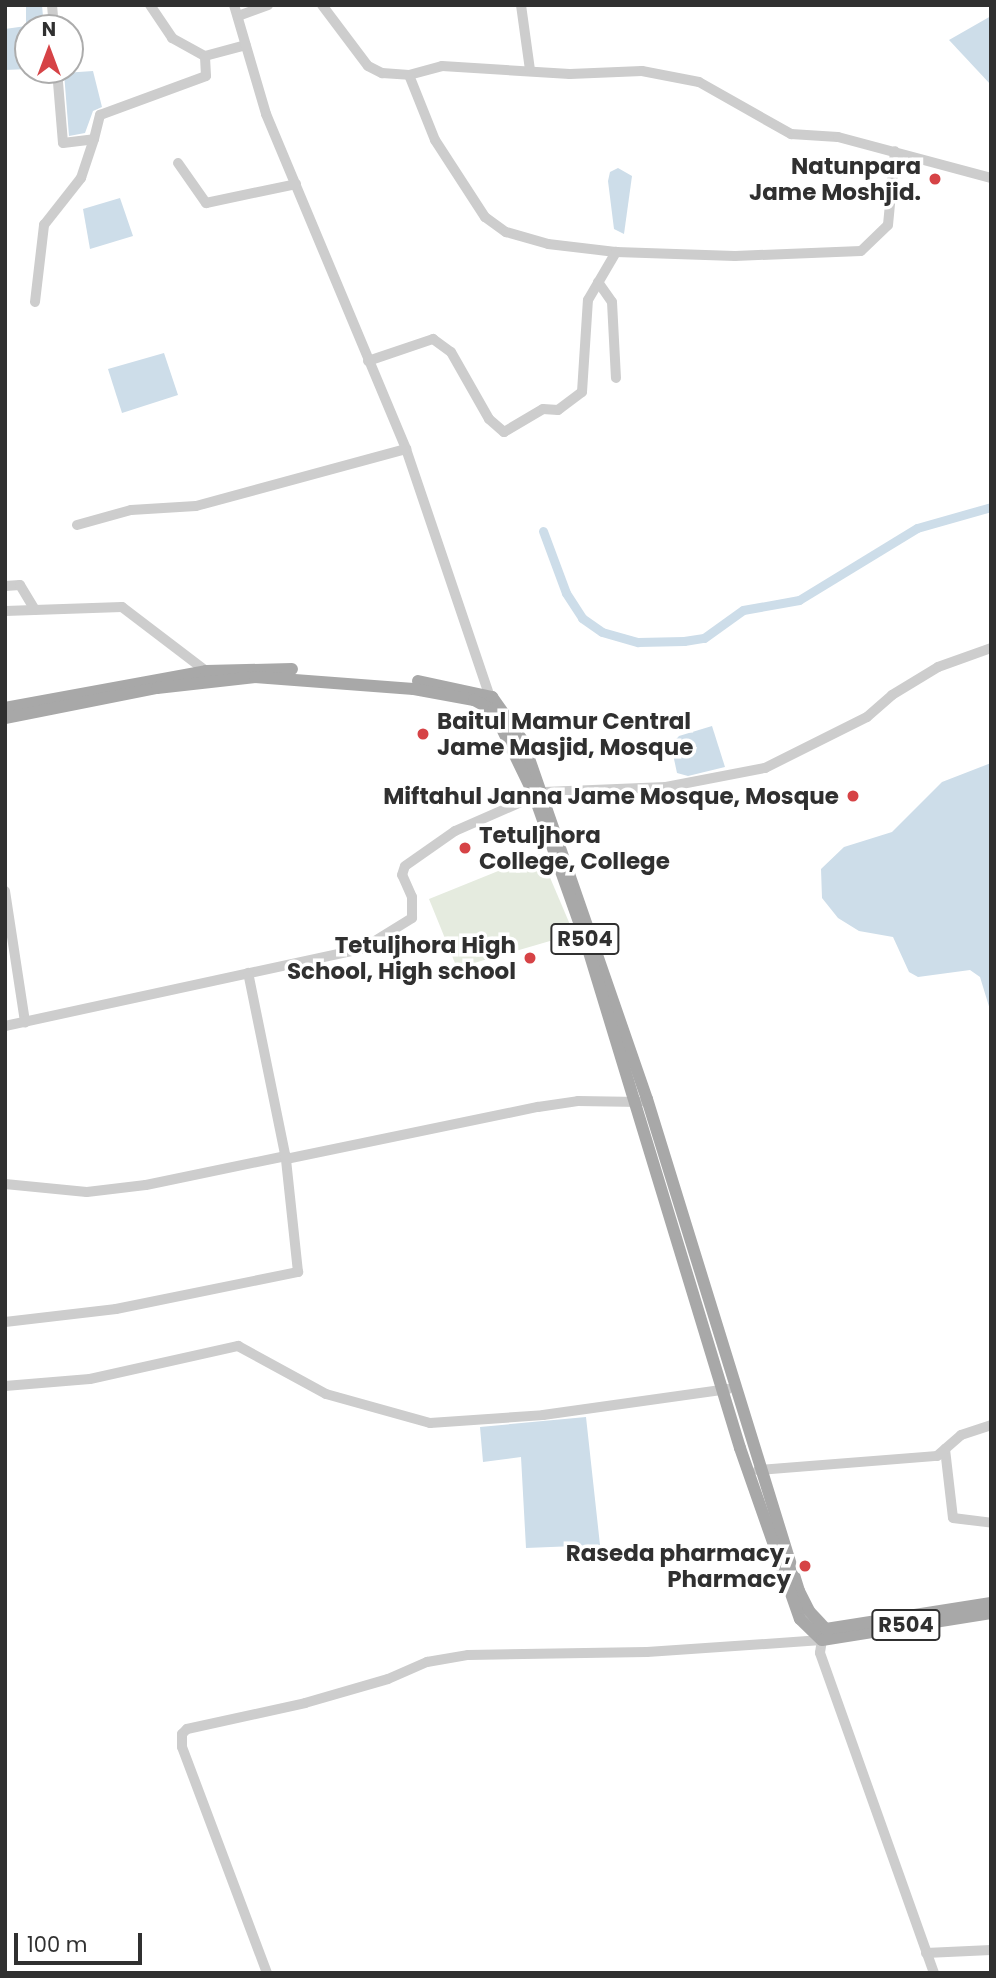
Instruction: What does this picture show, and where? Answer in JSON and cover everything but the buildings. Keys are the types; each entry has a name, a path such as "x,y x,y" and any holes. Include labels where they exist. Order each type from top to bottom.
{"main road":[{"path":"5,708 206,671 265,668 342,672 449,685 492,704"},
{"name":"R504","path":"5,718 157,688 256,677 439,692 492,704 513,721 643,1101 791,1601 817,1636"},
{"name":"R504","path":"730,1389 817,1636"},
{"name":"R504","path":"817,1636 991,1604"},
{"name":"R504","path":"817,1636 991,1613"}],"street":[{"path":"150,5 172,38 205,56 246,45"},
{"path":"233,5 266,114 406,449 492,704"},
{"path":"238,16 268,5"},
{"path":"322,5 368,66 409,75 442,66 570,74 642,71 699,82 791,134 838,137 991,178"},
{"path":"521,5 530,70"},
{"path":"35,302 44,225 81,177 100,115 206,76 205,56"},
{"path":"409,75 435,140 485,217 506,232 548,244 616,252 735,256 861,251 888,225 895,151"},
{"path":"58,84 63,143 94,139"},
{"path":"178,163 206,203 296,184"},
{"path":"368,361 421,341 443,343 489,419 504,432 544,409 558,410 582,392 585,319 591,291 616,252"},
{"path":"598,282 612,302 616,379"},
{"path":"77,525 131,510 196,506 406,449"},
{"path":"5,586 20,585 35,610"},
{"path":"5,611 122,607 206,671"},
{"path":"5,1026 362,948 397,931 412,918 412,897 402,875 405,866 455,831 539,793 666,787 765,768 867,718 892,695 938,667 991,648"},
{"path":"5,891 25,1022"},
{"path":"5,1322 116,1309 298,1272 286,1157 248,973"},
{"path":"5,1184 87,1192 146,1185 548,1105 643,1101"},
{"path":"5,1386 90,1379 237,1346 326,1394 430,1423 544,1415 730,1389"},
{"path":"758,1470 937,1456 961,1435 991,1425"},
{"path":"945,1449 953,1518 991,1523"},
{"path":"267,1973 182,1747 182,1734 187,1729 305,1703 388,1679 427,1662 468,1654 647,1652 817,1636 820,1653 934,1973"},
{"path":"926,1953 991,1950"}],"shaded area":[{"path":"540,854 574,934 457,968 429,899"}],"water":[{"path":"26,5 42,5 43,14 26,14"},
{"path":"991,16 991,85 949,40"},
{"path":"14,28 14,70 5,70 5,29"},
{"path":"93,71 102,107 93,111 85,133 69,136 65,84 84,84 84,72"},
{"path":"618,168 632,176 624,234 614,229 608,181 610,172"},
{"path":"120,198 133,236 90,249 83,209"},
{"path":"164,353 178,395 122,413 108,369"},
{"path":"712,726 725,767 688,776 677,773 671,745 679,736"},
{"path":"991,763 991,1013 980,977 970,970 918,977 909,972 893,937 859,931 838,918 822,898 821,869 844,847 892,832 942,782"},
{"path":"586,1417 600,1545 526,1548 521,1457 483,1462 480,1427"}],"waterway":[{"path":"543,531 566,593 582,618 602,632 638,642 684,641 704,638 743,610 799,600 917,528 991,507"}],"place":[{"name":"Natunpara Jame Moshjid.","path":"935,179"},
{"name":"Baitul Mamur Central Jame Masjid, Mosque","path":"423,734"},
{"name":"Miftahul Janna Jame Mosque, Mosque","path":"853,796"},
{"name":"Tetuljhora College, College","path":"465,848"},
{"name":"Tetuljhora High School, High school","path":"530,958"},
{"name":"Raseda pharmacy, Pharmacy","path":"805,1566"}]}
